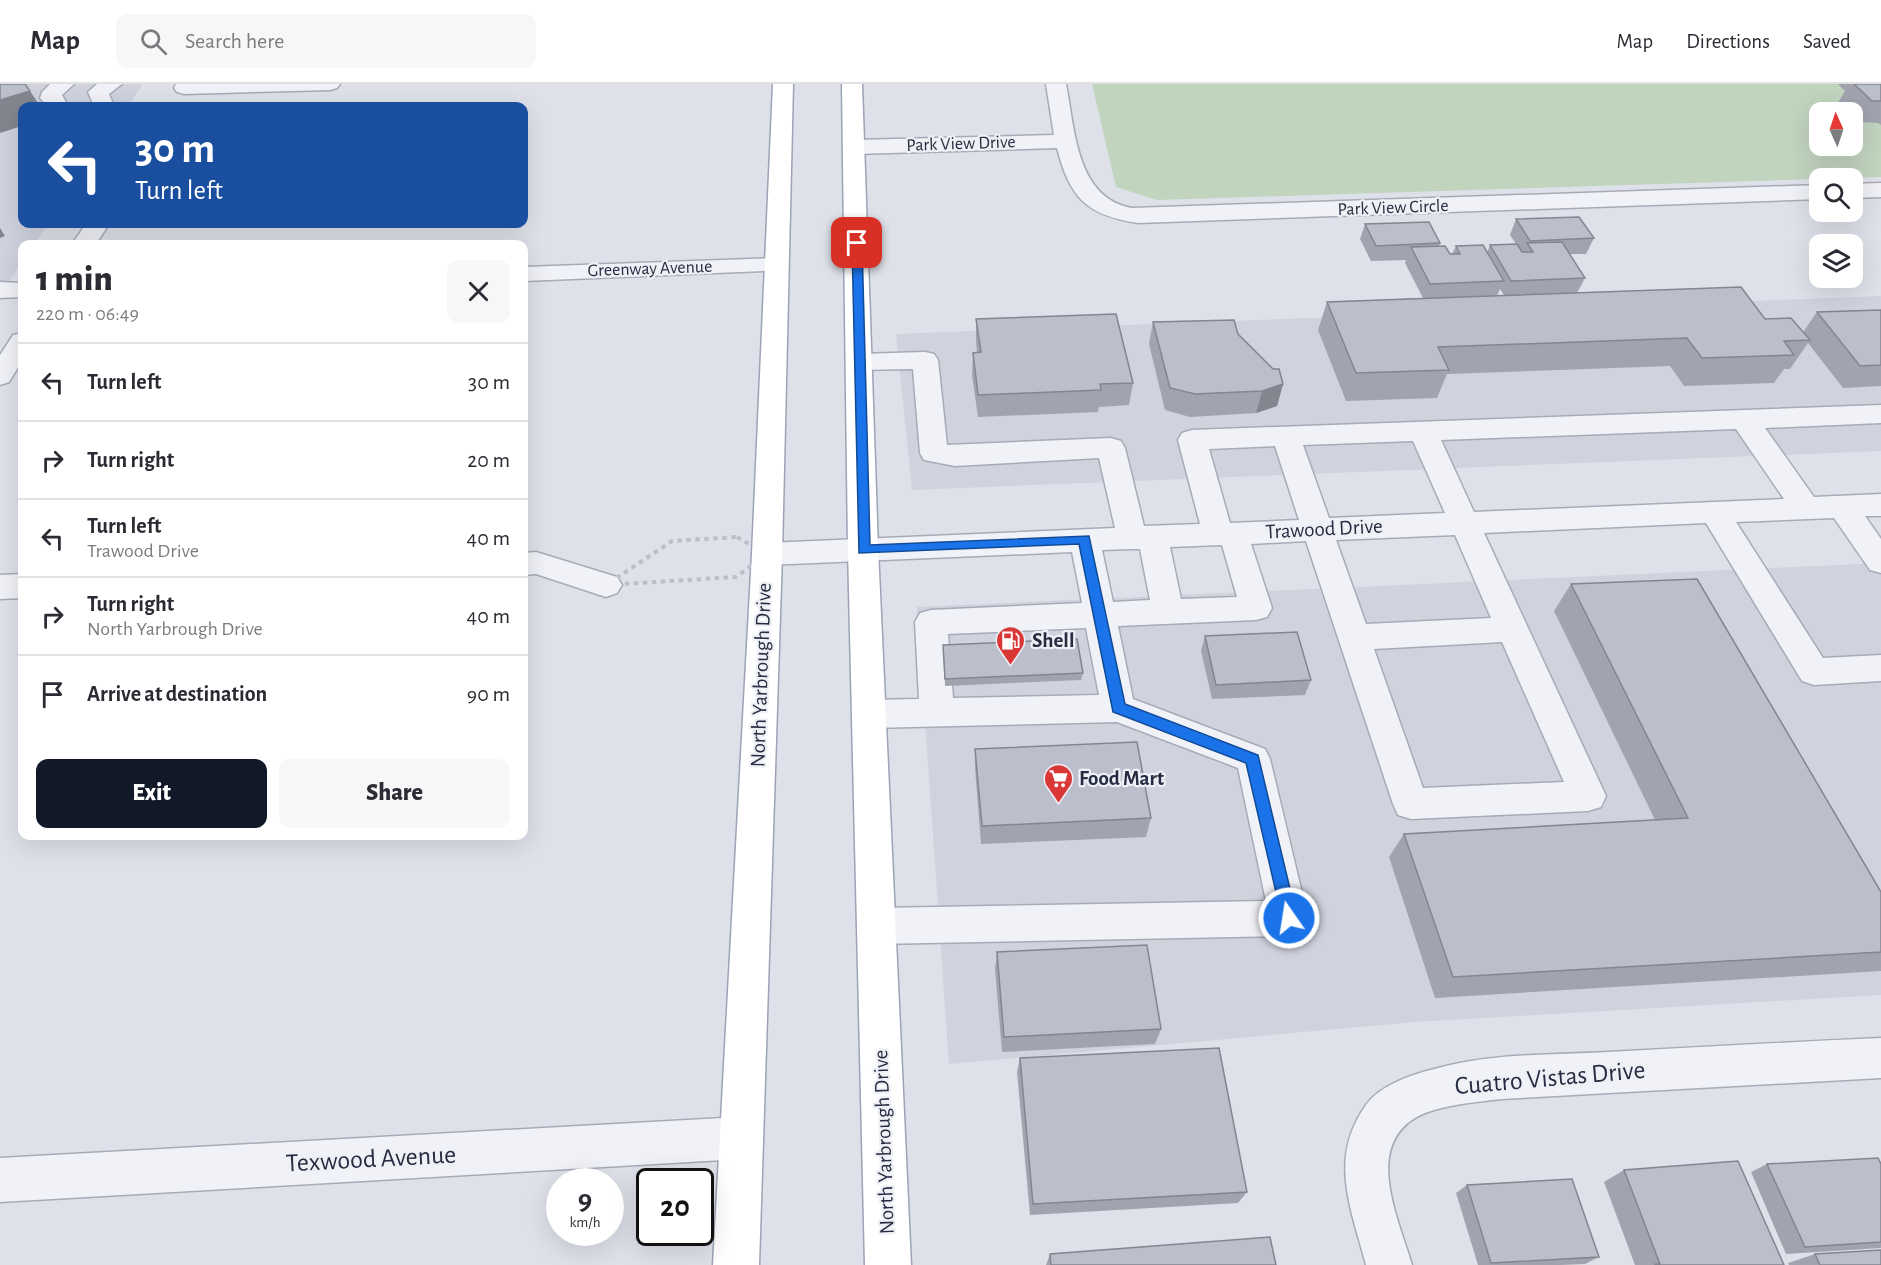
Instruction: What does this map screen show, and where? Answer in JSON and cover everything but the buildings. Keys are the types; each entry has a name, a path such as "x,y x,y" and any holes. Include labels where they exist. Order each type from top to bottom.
{"main road":[{"name":"North Yarbrough Drive","path":"736,1265 767,554 783,84"},
{"name":"North Yarbrough Drive","path":"852,84 863,549 888,1265"}],"street":[{"path":"54,102 51,98 52,92 64,84"},
{"path":"102,102 98,92 112,84"},
{"path":"175,102 185,86 330,84"},
{"name":"Park View Circle","path":"1056,84 1067,141 1082,188 1093,201 1119,213 1138,216 1809,192"},
{"name":"Park View Drive","path":"855,147 1067,141"},
{"path":"1863,191 1881,190"},
{"name":"Greenway Avenue","path":"528,274 776,265"},
{"path":"0,290 18,290"},
{"path":"0,376 18,347"},
{"path":"860,362 925,360 934,453 955,456 1112,448 1168,611"},
{"path":"937,712 932,622 1256,608 1192,440 1881,415"},
{"path":"1744,419 1806,508"},
{"path":"1286,437 1412,804 1588,796 1423,431"},
{"name":"Trawood Drive","path":"767,554 1881,505"},
{"path":"1842,507 1881,562"},
{"path":"1714,512 1814,672 1881,668"},
{"path":"1085,540 1118,708"},
{"path":"528,564 536,564 606,585"},
{"path":"0,587 18,586"},
{"path":"1354,637 1512,629"},
{"path":"870,714 1118,708 1253,759 1289,918 877,926"},
{"name":"Cuatro Vistas Drive","path":"1389,1265 1369,1187 1366,1157 1374,1127 1393,1105 1444,1086 1502,1078 1881,1058"},
{"name":"Texwood Avenue","path":"0,1180 741,1138"}],"path":[{"path":"737,537 767,554 736,577 606,585 672,541 737,537"}],"shaded area":[{"path":"0,84 143,84 131,102 18,102 18,228 46,228 37,240 18,240 18,268 0,295"},
{"path":"1881,296 1881,451 912,490 896,334"},
{"path":"1881,563 1881,995 1415,1022 949,1064 917,607"}],"green space":[{"path":"1092,84 1881,84 1881,177 1863,178 1863,168 1809,168 1809,179 1157,200 1116,187"}],"place":[{"name":"Shell","path":"1011,666"},
{"name":"Food Mart","path":"1058,804"}],"route":[{"path":"857,243 863,549 1085,540 1118,708 1253,759 1289,918"}]}
